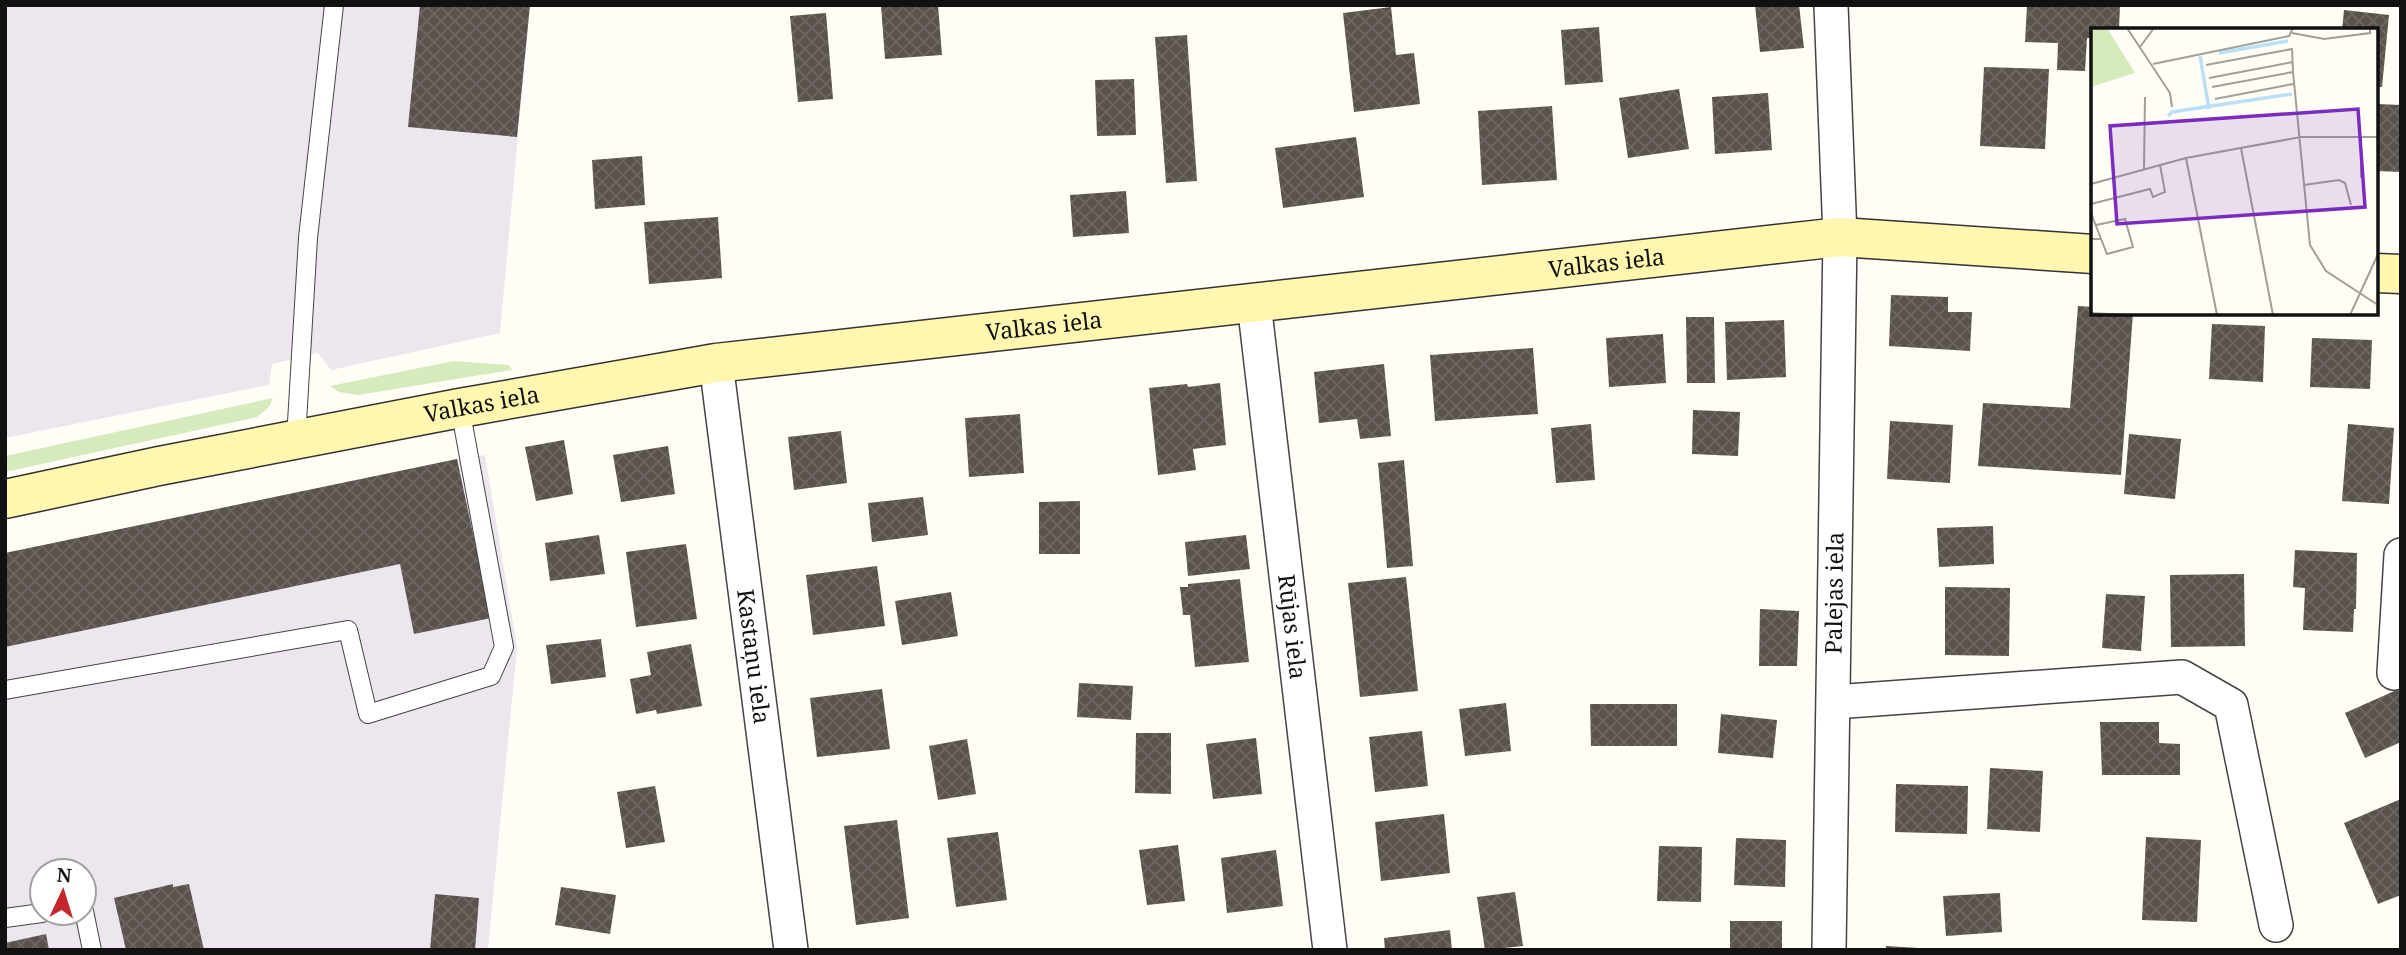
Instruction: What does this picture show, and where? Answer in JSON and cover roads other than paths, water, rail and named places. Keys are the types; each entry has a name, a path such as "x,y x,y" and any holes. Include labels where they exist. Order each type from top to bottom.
{"main road":[{"name":"Valkas iela","path":"5,499 296,439 716,363 1840,237 2091,254"},
{"path":"2378,272 2401,274"}],"street":[{"name":"Palejas iela","path":"1829,950 1840,237 1831,5"},
{"name":"Rūjas iela","path":"1254,303 1330,950"},
{"name":"Kastaņu iela","path":"716,363 791,950"},
{"path":"2394,673 2401,555"},
{"path":"1834,702 2182,677 2231,705 2276,925"}],"lane":[{"path":"296,439 308,238 334,5"},
{"path":"5,690 348,630 368,714 491,676 504,647 460,408"},
{"path":"5,918 28,915"},
{"path":"87,927 92,950"}]}
